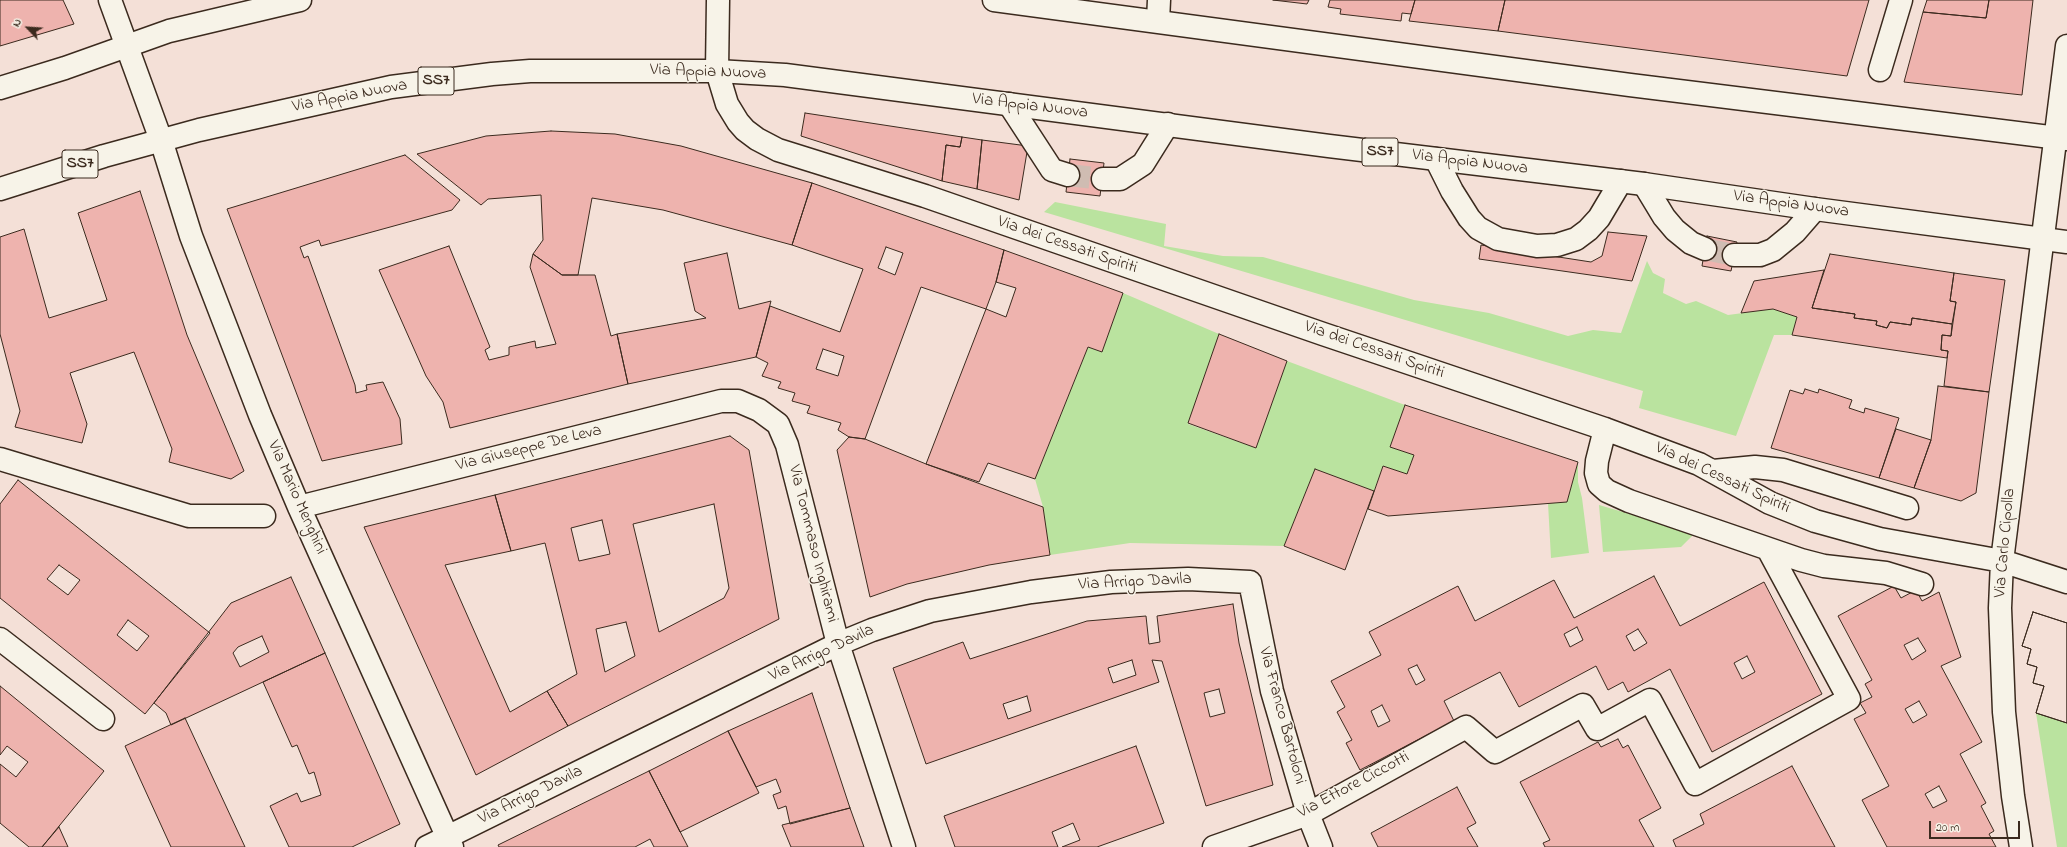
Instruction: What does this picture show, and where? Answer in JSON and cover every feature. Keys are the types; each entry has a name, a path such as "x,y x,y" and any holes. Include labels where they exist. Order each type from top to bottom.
{"street":[{"name":"Via Mario Menghini","path":"110,0 161,140 190,236 223,323 299,507 450,842"},
{"path":"0,88 169,31 300,0"},
{"name":"Via dei Cessati Spiriti","path":"718,0 718,71 727,104 738,122 758,139 778,150 925,196 1323,334 1605,429 1673,454 1713,471 1770,503 1836,528 1880,539 2002,561 2067,582"},
{"path":"994,0 1158,10 1599,80 2061,138"},
{"path":"1880,70 1901,0"},
{"name":"Via Carlo Cipolla","path":"2021,847 2013,796 2004,712 2000,608 2002,561 2042,239 2061,138 2067,46"},
{"name":"Via Appia Nuova","path":"0,189 161,140 275,112 391,87 492,74 558,70 718,71 784,75 1436,159 1644,184 1815,209 2067,242"},
{"path":"1009,104 1052,170 1068,175"},
{"path":"1103,179 1120,179 1143,164 1168,124"},
{"path":"1436,159 1452,191 1469,218 1478,228 1498,239 1537,246 1557,245 1576,239 1599,218 1620,181"},
{"path":"1644,184 1664,217 1675,230 1691,243 1705,250"},
{"path":"1734,255 1760,255 1773,250 1796,232 1815,209"},
{"name":"Via Giuseppe De Leva","path":"299,507 721,401 738,401 759,410"},
{"name":"Via Tommaso Inghirami","path":"759,410 778,424 787,445 838,644 904,847"},
{"path":"1605,429 1597,460 1596,473 1599,484 1607,491 1629,501 1768,549 1824,566 1886,573 1922,584"},
{"path":"0,459 189,516 264,516"},
{"path":"1713,471 1756,467 1783,470 1907,508"},
{"name":"Via Ettore Ciccotti","path":"1214,847 1308,814 1425,748 1466,727 1495,752 1583,705 1597,730 1650,700 1695,784 1850,700 1768,549"},
{"name":"Via Arrigo Davila","path":"427,847 450,842 838,644 872,630 930,611 1039,591 1104,582 1152,580 1250,582"},
{"name":"Via Franco Bartoloni","path":"1250,582 1272,691 1308,814 1321,847"},
{"path":"0,639 103,719"}],"green space":[{"path":"1055,202 1166,224 1164,246 1223,256 1263,257 1414,300 1489,313 1568,336 1593,330 1621,333 1647,261 1653,273 1665,279 1663,293 1686,304 1696,301 1728,315 1773,309 1797,317 1792,335 1774,335 1736,436 1639,408 1643,391 1044,212"},
{"path":"1123,293 1219,334 1188,424 1256,448 1287,361 1405,405 1390,447 1414,455 1407,474 1383,466 1374,491 1315,469 1284,546 1130,543 1050,555 1043,507 1035,479 1088,347 1102,352"},
{"path":"1578,462 1578,482 1582,498 1589,553 1551,558 1548,503 1567,502"},
{"path":"1599,505 1695,533 1681,547 1603,552"},
{"path":"2036,713 2067,723 2067,847 2057,847"}],"building":[{"path":"0,0 63,0 74,24 0,46"},
{"path":"1273,0 1309,0 1307,4"},
{"path":"1330,0 1415,0 1411,14 1402,13 1401,21 1340,14 1341,9 1328,7"},
{"path":"1415,0 1505,0 1498,31 1409,21"},
{"path":"1505,0 1869,0 1847,76 1498,31"},
{"path":"1927,0 1989,0 1986,18 1923,12"},
{"path":"1989,0 2033,0 2022,95 1904,82 1923,12 1986,18"},
{"path":"805,113 962,137 960,147 946,145 942,181 801,136"},
{"path":"551,131 615,134 681,146 812,183 792,245 663,210 592,198 578,275 562,275 533,254 543,240 541,195 488,199 481,205 417,154 486,136"},
{"path":"962,137 982,140 977,189 942,181 946,145 960,147"},
{"path":"982,140 1028,146 1019,200 977,189"},
{"path":"405,155 460,200 452,210 321,246 319,240 300,247 304,258 308,256 355,385 356,393 367,390 366,385 383,382 400,419 402,444 322,461 227,209"},
{"path":"1070,159 1104,163 1100,196 1066,192"},
{"path":"812,183 1004,250 996,282 986,309 921,287 865,439 849,437 838,430 841,423 807,413 810,406 792,401 795,393 778,388 781,382 762,376 768,363 756,357 770,306 840,332 863,269 792,245","holes":["886,247 903,253 895,275 878,268","823,349 844,356 838,376 816,369"]},
{"path":"140,191 187,335 244,471 231,479 169,462 172,449 134,352 70,373 87,424 82,443 15,427 20,411 0,334 0,237 24,229 49,318 107,300 78,213"},
{"path":"1608,232 1647,236 1632,281 1479,259 1481,245 1591,262 1602,256"},
{"path":"1707,236 1737,242 1731,271 1702,266"},
{"path":"449,246 490,347 485,350 489,360 509,355 509,347 535,341 536,348 556,344 530,267 533,254 562,275 595,275 611,336 617,334 628,384 450,428 443,402 426,376 379,270"},
{"path":"1004,250 1123,293 1102,352 1088,347 1035,479 988,463 979,482 926,464 986,309 1006,317 1016,288 996,282"},
{"path":"727,253 739,309 771,301 756,357 628,384 617,334 706,318 695,311 684,263"},
{"path":"1830,254 1954,273 1950,301 1956,302 1952,324 1912,318 1911,325 1890,322 1887,328 1876,325 1877,321 1854,318 1855,314 1812,308"},
{"path":"1824,270 1812,308 1855,314 1854,318 1877,321 1876,325 1887,328 1890,322 1911,325 1912,318 1952,324 1951,336 1942,335 1941,350 1948,351 1947,358 1792,335 1797,317 1773,309 1741,313 1754,281"},
{"path":"1954,273 2005,280 1989,392 1944,386 1948,351 1941,350 1942,335 1951,336 1956,302 1950,301"},
{"path":"1219,334 1287,361 1256,448 1188,423"},
{"path":"1938,386 1989,392 1976,493 1961,501 1914,488 1931,440"},
{"path":"1805,389 1818,393 1819,389 1852,400 1849,408 1864,413 1865,408 1899,418 1879,478 1771,448 1790,390 1803,394"},
{"path":"1405,405 1578,462 1567,502 1388,516 1368,509 1383,466 1407,474 1414,455 1390,447"},
{"path":"1896,429 1931,440 1914,488 1879,478"},
{"path":"730,436 749,450 779,619 568,726 547,691 577,674 545,543 511,551 495,495","holes":["714,504 729,588 724,598 659,632 633,524","602,520 610,554 579,561 571,528","626,622 635,656 605,672 596,629"]},
{"path":"849,437 865,439 926,464 1043,507 1050,555 989,565 907,584 870,597 837,450"},
{"path":"1315,469 1374,491 1345,570 1284,546"},
{"path":"18,480 210,633 145,714 0,598 0,504","holes":["59,565 80,580 68,595 47,579","128,620 149,636 137,651 117,635"]},
{"path":"495,495 511,551 445,565 510,712 547,691 568,726 476,775 364,527"},
{"path":"1654,576 1680,626 1764,582 1822,694 1712,752 1670,669 1628,692 1623,682 1608,690 1596,666 1519,707 1500,672 1444,701 1454,721 1360,770 1346,743 1352,740 1337,712 1345,707 1331,681 1381,655 1369,632 1458,586 1475,621 1554,580 1574,618","holes":["1577,627 1583,640 1570,647 1564,634","1638,629 1647,643 1634,651 1626,636","1747,656 1755,672 1742,679 1734,663","1417,665 1425,680 1416,685 1408,669","1382,705 1390,721 1378,727 1371,711"]},
{"path":"291,577 325,653 171,725 166,713 154,703 231,603","holes":["262,636 269,652 240,667 233,653 238,647"]},
{"path":"1894,586 1901,598 1916,590 1922,601 1939,592 1961,657 1941,666 1982,742 1960,754 1986,803 1981,806 1994,831 1989,834 1996,847 1887,847 1862,800 1889,786 1854,719 1866,713 1860,703 1872,697 1865,684 1872,680 1838,616","holes":["1918,638 1926,651 1912,660 1904,645","1919,701 1927,715 1913,723 1905,709","1939,786 1947,801 1933,808 1925,794"]},
{"path":"1233,604 1239,643 1273,785 1206,806 1162,661 1152,660 1159,682 926,764 893,668 963,642 970,659 1087,621 1146,616 1149,644 1160,642 1157,616","holes":["1132,660 1136,675 1113,683 1108,668","1219,689 1225,713 1210,717 1204,693","1027,696 1031,711 1008,719 1003,704"]},
{"path":"2033,612 2067,623 2067,723 2036,713 2044,686 2033,683 2037,667 2027,664 2031,649 2022,646"},
{"path":"2033,612 2067,623 2067,723 2036,713 2044,686 2033,683 2037,667 2027,664 2031,649 2022,646"},
{"path":"325,653 400,824 352,847 289,847 270,806 297,793 301,802 321,795 314,772 309,774 297,745 292,747 263,682"},
{"path":"0,686 104,771 42,847 29,847 0,823 0,764 16,777 28,762 7,746 0,755"},
{"path":"812,693 850,808 790,824 786,806 778,809 773,795 781,792 776,779 756,787 728,731"},
{"path":"185,718 245,847 171,847 125,746"},
{"path":"728,731 759,793 680,832 649,771"},
{"path":"1618,739 1623,748 1628,745 1661,808 1639,820 1654,847 1545,847 1543,843 1550,840 1520,782 1598,742 1601,747"},
{"path":"1136,746 1164,823 1097,847 1062,847 1080,840 1073,823 1052,832 1058,847 955,847 944,816"},
{"path":"1792,766 1835,847 1676,847 1673,840 1704,824 1700,814"},
{"path":"649,771 688,847 654,847 650,839 635,847 499,847 498,845"},
{"path":"1457,787 1476,823 1467,828 1478,847 1378,847 1371,833"},
{"path":"850,808 864,847 791,847 782,825"},
{"path":"59,827 68,847 42,847"}],"tunnel":[{"path":"1068,175 1103,179"},
{"path":"1705,249 1734,255"}]}
